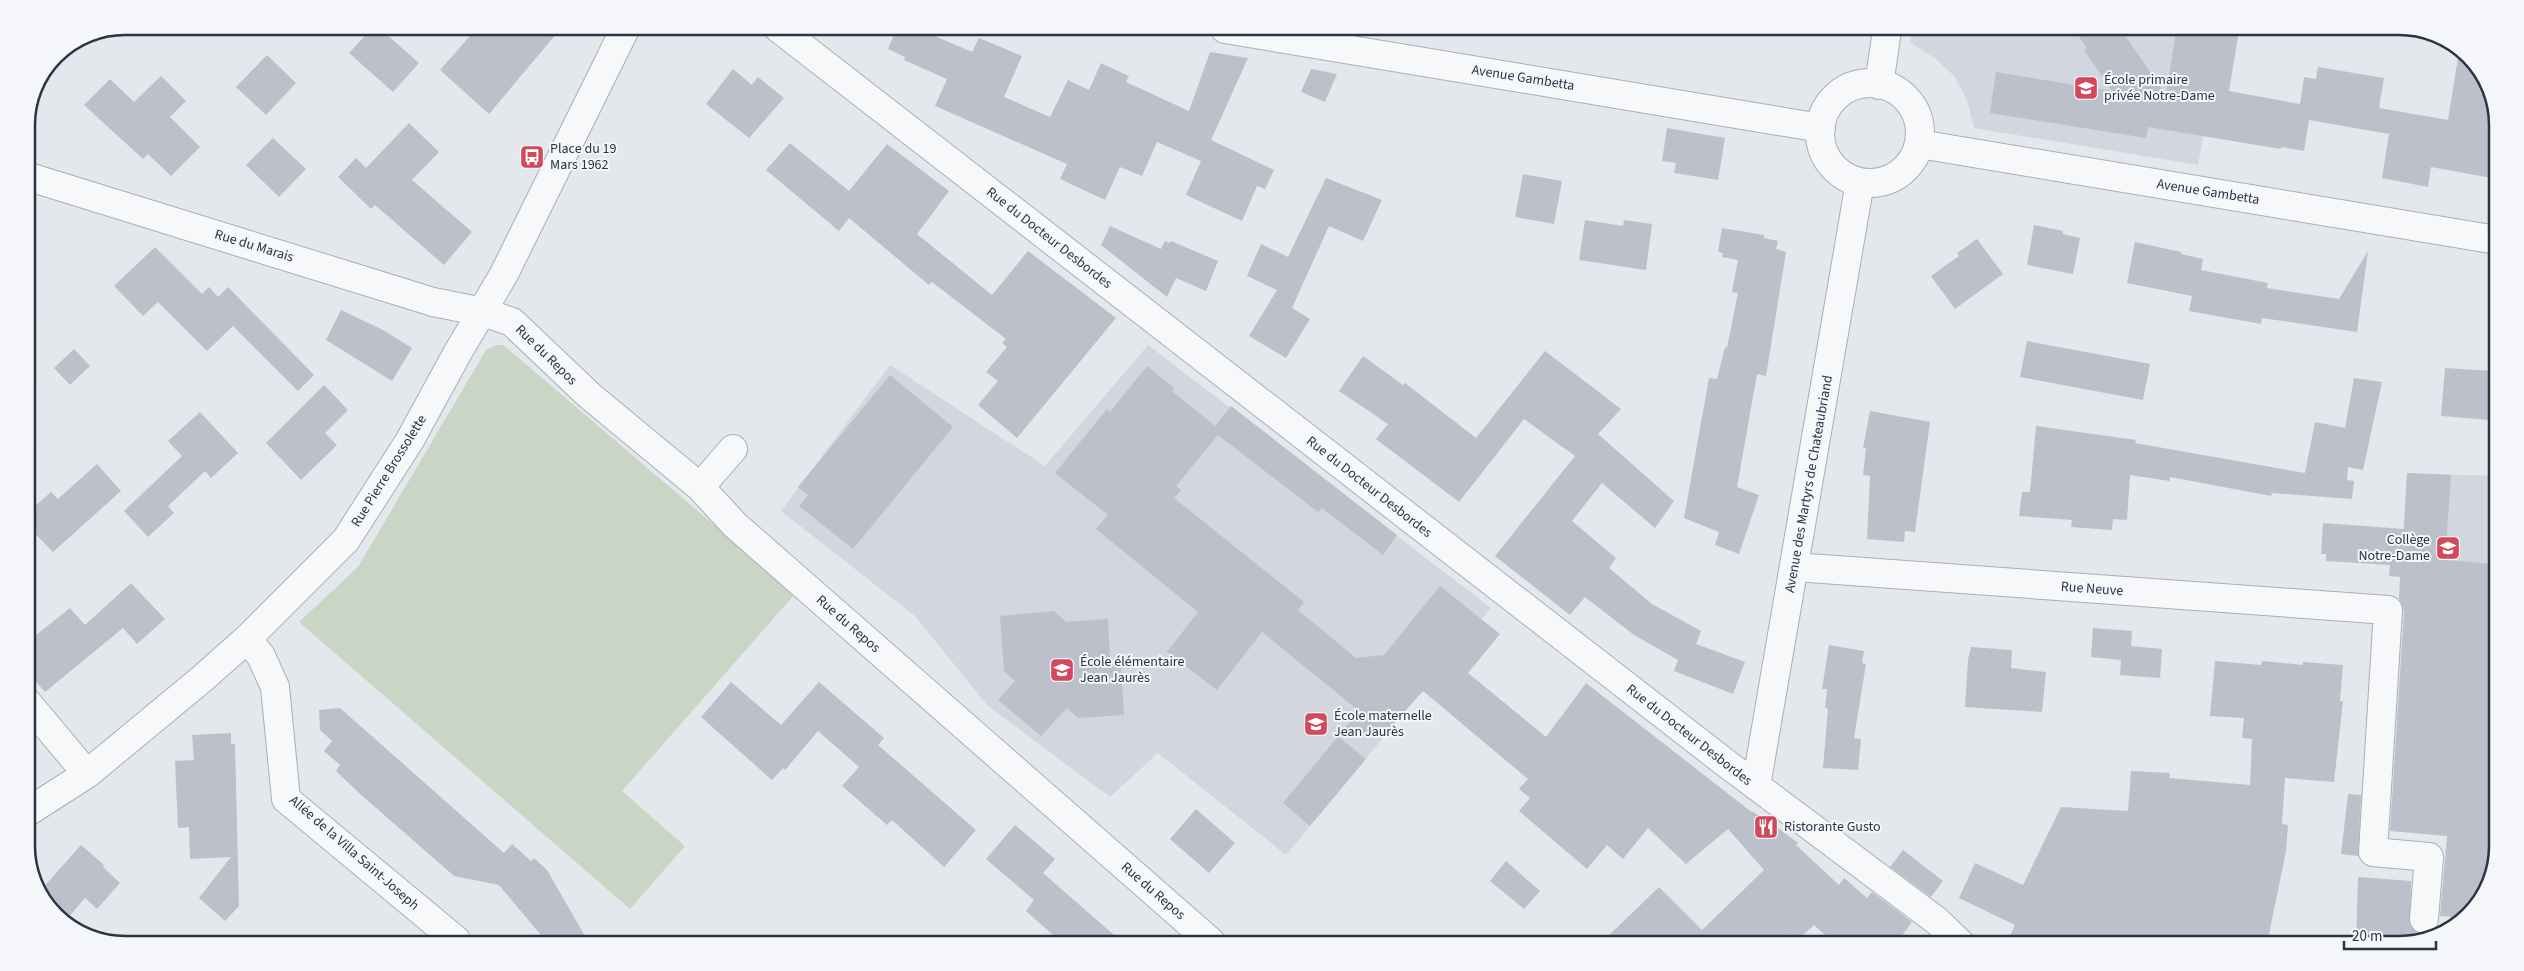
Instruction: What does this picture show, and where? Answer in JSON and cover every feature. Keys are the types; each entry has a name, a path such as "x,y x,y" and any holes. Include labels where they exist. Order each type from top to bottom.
{"street":[{"name":"Rue Pierre Brossolette","path":"35,807 87,774 247,639 346,540 410,440 458,352 483,312 622,35"},
{"name":"Rue du Docteur Desbordes","path":"787,35 1756,786 1937,921 1953,936"},
{"name":"Avenue Gambetta","path":"1261,35 1821,128"},
{"path":"1879,84 1886,35"},
{"path":"1879,84 1892,88 1912,106 1920,131 1919,144 1915,156 1898,175 1873,183 1860,182 1843,175 1830,163 1822,146 1821,128 1826,111 1836,97 1856,86 1879,84"},
{"name":"Avenue Gambetta","path":"1919,144 2489,239"},
{"name":"Rue du Marais","path":"35,179 433,302 483,312"},
{"name":"Avenue des Martyrs de Chateaubriand","path":"1756,786 1860,182"},
{"name":"Rue du Repos","path":"483,312 512,322 590,396 700,487 735,525 1204,936"},
{"path":"700,487 733,449"},
{"name":"Rue Neuve","path":"1795,567 2388,610 2373,852 2429,857 2424,919"},
{"name":"Allée de la Villa Saint-Joseph","path":"247,639 261,656 275,687 286,799 451,936"},
{"path":"35,712 87,774"}],"shaded area":[{"name":"École primaire privée Notre-Dame","path":"1912,35 2220,35 2198,165 1974,128 1967,100 1954,76 1937,60 1910,42"},
{"path":"1148,345 1491,608 1286,855 1158,753 1110,797 987,705 915,616 781,511 890,365 1045,466"},
{"name":"Collège Notre-Dame","path":"2407,473 2489,476 2489,607 2399,600"}],"green space":[{"path":"497,345 503,345 508,349 795,594 622,791 685,846 630,909 299,622 358,567 486,350"}],"building":[{"path":"366,35 387,35 419,63 393,92 349,53"},
{"path":"471,35 555,35 489,114 440,70"},
{"path":"894,35 932,35 972,52 979,38 1022,56 1004,97 1050,117 1068,80 1089,90 1101,63 1129,76 1126,82 1189,111 1210,52 1248,58 1211,140 1274,170 1265,189 1257,186 1242,221 1186,195 1201,161 1157,142 1142,176 1120,167 1105,200 1060,179 1067,164 935,106 947,79 904,60 905,57 888,49"},
{"path":"2078,35 2125,35 2166,95 2175,35 2238,35 2229,91 2300,104 2304,77 2316,79 2318,67 2384,78 2379,108 2448,120 2458,57 2477,80 2484,96 2489,119 2489,178 2431,167 2428,187 2382,178 2389,134 2309,120 2304,151 2282,147 2281,149 2148,127 2146,138 1990,113 1996,72 2112,91 2084,50 2087,48"},
{"path":"267,55 296,83 266,115 236,87"},
{"path":"733,69 752,85 758,77 784,98 749,138 706,104"},
{"path":"1311,69 1337,74 1325,102 1301,92"},
{"path":"161,76 186,101 170,117 200,147 171,176 148,154 143,159 84,105 110,79 134,102"},
{"path":"409,123 439,152 412,180 472,232 444,265 375,205 371,209 338,177 356,158 366,168"},
{"path":"1667,128 1725,138 1718,180 1674,173 1676,163 1662,161"},
{"path":"273,138 306,169 279,197 246,165"},
{"path":"790,143 849,191 887,144 949,191 917,234 992,295 1028,251 1116,318 1017,438 978,405 998,381 986,372 1007,347 1002,343 1006,339 932,282 929,285 849,218 839,231 766,170"},
{"path":"1523,174 1562,181 1554,224 1515,217"},
{"path":"1326,178 1382,200 1363,241 1329,226 1292,308 1310,319 1286,358 1249,336 1277,290 1247,276 1261,244 1288,257"},
{"path":"1585,220 1623,226 1624,220 1652,224 1646,270 1579,260"},
{"path":"2034,225 2063,231 2063,234 2080,238 2073,274 2027,265"},
{"path":"1110,226 1161,249 1165,241 1170,243 1171,241 1218,261 1206,291 1176,278 1167,297 1101,245"},
{"path":"1722,228 1764,235 1764,238 1778,241 1776,249 1786,252 1766,376 1757,374 1737,487 1759,495 1739,554 1715,545 1719,532 1684,518 1709,378 1717,379 1725,347 1727,348 1738,293 1732,292 1738,260 1722,257 1723,253 1718,252"},
{"path":"1977,239 2003,274 1955,309 1931,276 1959,256 1957,253"},
{"path":"2135,242 2203,259 2201,270 2268,283 2267,288 2339,299 2368,251 2357,332 2262,318 2261,324 2189,311 2192,296 2127,283"},
{"path":"155,247 202,294 209,287 218,297 228,287 314,375 298,391 233,326 207,351 158,302 143,316 114,286"},
{"path":"341,310 383,330 412,348 392,381 326,340"},
{"path":"2027,341 2150,364 2143,400 2020,377"},
{"path":"74,349 90,366 70,385 54,368"},
{"path":"1545,351 1621,409 1598,434 1674,501 1655,528 1602,483 1572,521 1616,558 1609,568 1652,604 1701,631 1696,644 1745,662 1733,694 1674,671 1678,660 1634,635 1585,597 1570,615 1495,556 1575,456 1524,419 1459,502 1376,439 1388,424 1339,391 1363,356 1403,385 1405,383 1476,438"},
{"path":"1147,366 1174,388 1172,391 1215,426 1231,406 1397,535 1383,555 1322,508 1318,512 1218,435 1176,486 1181,490 1174,498 1304,602 1298,610 1356,658 1384,655 1440,586 1500,634 1468,673 1546,737 1586,683 1749,810 1766,819 1798,843 1796,845 1839,885 1844,878 1867,898 1872,892 1912,922 1902,936 1826,936 1814,925 1802,936 1791,936 1789,934 1787,936 1608,936 1659,887 1702,930 1764,870 1728,829 1686,864 1648,828 1623,859 1607,845 1587,869 1519,811 1530,798 1519,789 1528,779 1423,691 1386,732 1339,737 1366,759 1310,826 1283,803 1359,711 1262,632 1217,690 1167,652 1198,612 1096,529 1108,515 1055,473 1107,409 1110,412"},
{"path":"2445,368 2489,371 2489,420 2441,416"},
{"path":"890,375 953,427 853,549 799,506 808,495 798,487"},
{"path":"2354,378 2382,382 2363,470 2348,467 2347,480 2354,481 2352,499 2272,493 2271,496 2170,477 2170,481 2130,475 2127,520 2113,519 2112,530 2071,527 2072,520 2019,516 2022,492 2030,492 2036,426 2136,440 2135,443 2305,473 2315,422 2345,428"},
{"path":"324,385 348,410 325,433 337,445 301,480 266,443"},
{"path":"1870,411 1930,422 1915,532 1905,531 1904,542 1867,539 1870,476 1863,475 1866,448 1863,448"},
{"path":"200,412 238,453 211,478 205,471 168,506 174,513 148,537 124,511 182,456 168,441"},
{"path":"97,464 121,491 53,552 35,533 35,506 51,492 58,499"},
{"path":"2407,473 2451,475 2445,560 2489,564 2488,858 2480,886 2463,910 2454,917 2440,916 2447,836 2390,831 2404,611 2399,599 2400,577 2389,576 2390,565 2326,561 2326,554 2321,554 2323,523 2404,529"},
{"path":"131,583 165,619 137,644 123,628 45,692 35,680 35,636 70,608 85,625"},
{"name":"École élémentaire Jean Jaurès","path":"1054,611 1066,622 1108,619 1110,659 1121,668 1124,715 1078,718 1067,708 1041,736 998,700 1015,681 1004,671 1000,616"},
{"path":"2093,628 2132,631 2131,646 2162,649 2160,678 2120,675 2121,660 2091,657"},
{"path":"1829,645 1864,651 1862,663 1866,664 1854,738 1861,739 1858,770 1823,768 1828,709 1825,708 1827,689 1822,689"},
{"path":"1971,647 2012,650 2011,668 2046,672 2042,712 1965,707 1968,659"},
{"path":"2215,661 2261,665 2262,661 2303,665 2303,662 2343,665 2340,701 2343,701 2334,782 2285,778 2282,824 2288,825 2286,851 2269,936 2010,936 2015,925 1959,898 1975,863 2023,885 2061,807 2128,811 2131,771 2170,773 2169,778 2250,785 2252,739 2242,738 2244,718 2210,716"},
{"path":"731,682 781,725 819,682 884,738 878,745 976,830 944,867 892,820 887,825 842,786 859,767 818,731 785,770 783,768 772,780 701,717"},
{"path":"340,708 504,853 512,844 531,861 534,858 547,870 585,936 542,936 499,885 454,876 336,771 340,765 324,751 332,741 320,730 319,710"},
{"path":"231,733 231,744 235,744 239,906 225,921 199,898 231,857 190,859 189,827 178,828 175,761 194,760 192,735"},
{"path":"2348,794 2361,795 2358,856 2341,854"},
{"path":"1196,809 1235,843 1209,873 1170,839"},
{"path":"1015,825 1055,859 1043,873 1115,936 1054,936 1026,911 1034,900 986,859"},
{"path":"81,845 104,865 103,867 120,883 97,909 85,898 69,916 61,910 45,886"},
{"path":"1903,850 1943,881 1931,897 1890,867"},
{"path":"1506,861 1540,891 1524,909 1490,881"},
{"path":"2358,877 2411,881 2410,925 2420,933 2399,936 2356,936"}],"place":[{"name":"École primaire privée Notre-Dame","path":"2086,88"},
{"name":"Place du 19 Mars 1962","path":"532,157"},
{"name":"Collège Notre-Dame","path":"2448,548"},
{"name":"École élémentaire Jean Jaurès","path":"1062,670"},
{"name":"École maternelle Jean Jaurès","path":"1316,724"},
{"name":"Ristorante Gusto","path":"1766,827"}]}
